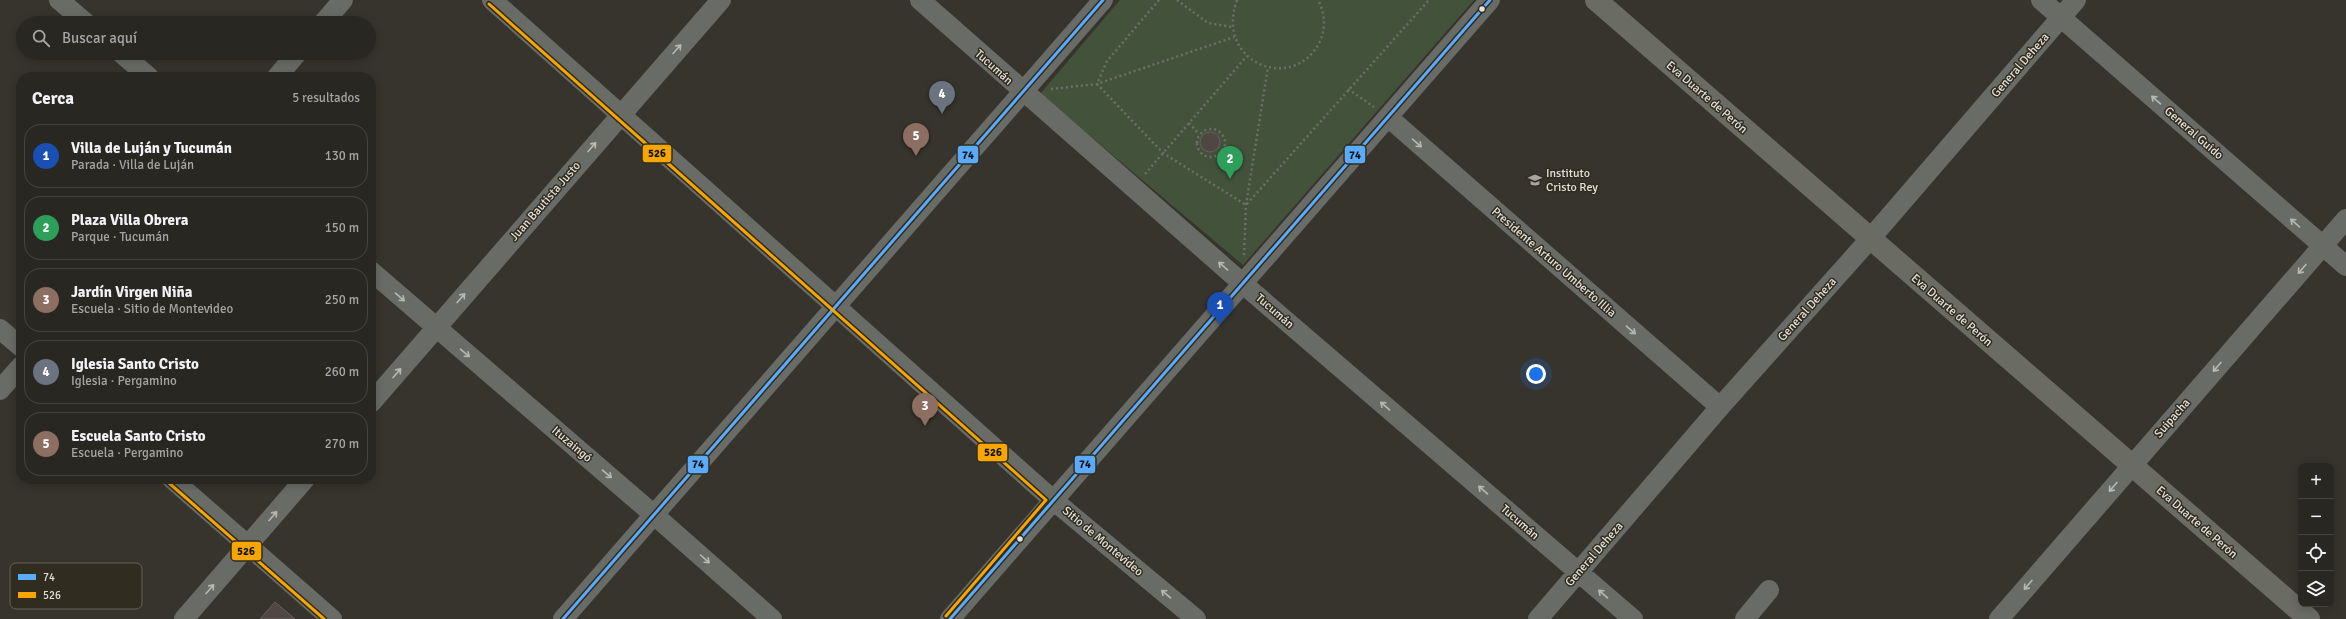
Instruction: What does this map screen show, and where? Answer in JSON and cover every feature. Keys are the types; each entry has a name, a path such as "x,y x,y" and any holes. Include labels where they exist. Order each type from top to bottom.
{"main road":[{"name":"Eva Duarte de Perón","path":"1596,0 2309,619"}],"street":[{"path":"59,0 78,16"},
{"path":"329,16 343,0"},
{"name":"Sitio de Montevideo","path":"492,0 1053,500 1196,619"},
{"name":"Juan Bautista Justo","path":"376,396 620,113 721,0"},
{"name":"Tucumán","path":"920,0 1022,92 1242,283 1633,619"},
{"path":"563,619 1102,0"},
{"path":"950,619 1490,0"},
{"name":"General Guido","path":"2041,0 2346,266"},
{"name":"General Deheza","path":"1538,619 1720,408 1870,239 2076,0"},
{"path":"129,60 143,72"},
{"path":"281,72 291,60"},
{"name":"Presidente Arturo Umberto Illia","path":"1388,117 1720,408"},
{"name":"Suipacha","path":"1999,619 2346,219"},
{"name":"Ituzaingó","path":"376,275 653,514 772,619"},
{"path":"0,329 16,343"},
{"path":"0,390 16,372"},
{"path":"178,484 332,619"},
{"path":"184,619 301,484"},
{"path":"1744,619 1768,590"}],"path":[{"path":"1096,84 1107,61 1158,0"},
{"path":"1177,0 1208,24 1232,27"},
{"path":"1237,0 1232,13 1234,37 1247,56 1268,67 1282,68 1295,65 1308,58 1317,47 1323,34 1324,20 1318,0"},
{"path":"1246,205 1429,0"},
{"path":"1022,92 1096,84 1234,37"},
{"path":"1133,188 1247,56"},
{"path":"1242,283 1246,205 1268,67"},
{"path":"1096,84 1163,153 1246,205"},
{"path":"1348,89 1388,117"},
{"path":"1189,124 1199,134"},
{"path":"1212,128 1220,132 1225,140 1221,153 1212,157 1203,155 1196,143 1199,134 1212,128"}],"green space":[{"path":"1120,0 1474,0 1243,265 1040,94"}],"building":[{"path":"1210,132 1217,135 1220,142 1217,149 1210,152 1203,149 1200,142 1203,135"},
{"path":"275,602 295,619 260,619"}],"transit line":[{"name":"74","path":"563,619 1103,0"},
{"name":"74","path":"950,619 1490,0"},
{"name":"526","path":"489,4 1046,500 946,616"},
{"name":"526","path":"170,484 324,619"}],"place":[{"name":"Iglesia Santo Cristo","path":"942,114"},
{"name":"Escuela Santo Cristo","path":"916,156"},
{"name":"Plaza Villa Obrera","path":"1230,179"},
{"name":"Instituto Cristo Rey","path":"1535,180"},
{"name":"Villa de Luján y Tucumán","path":"1220,325"},
{"name":"Jardín Virgen Niña","path":"925,426"}]}
